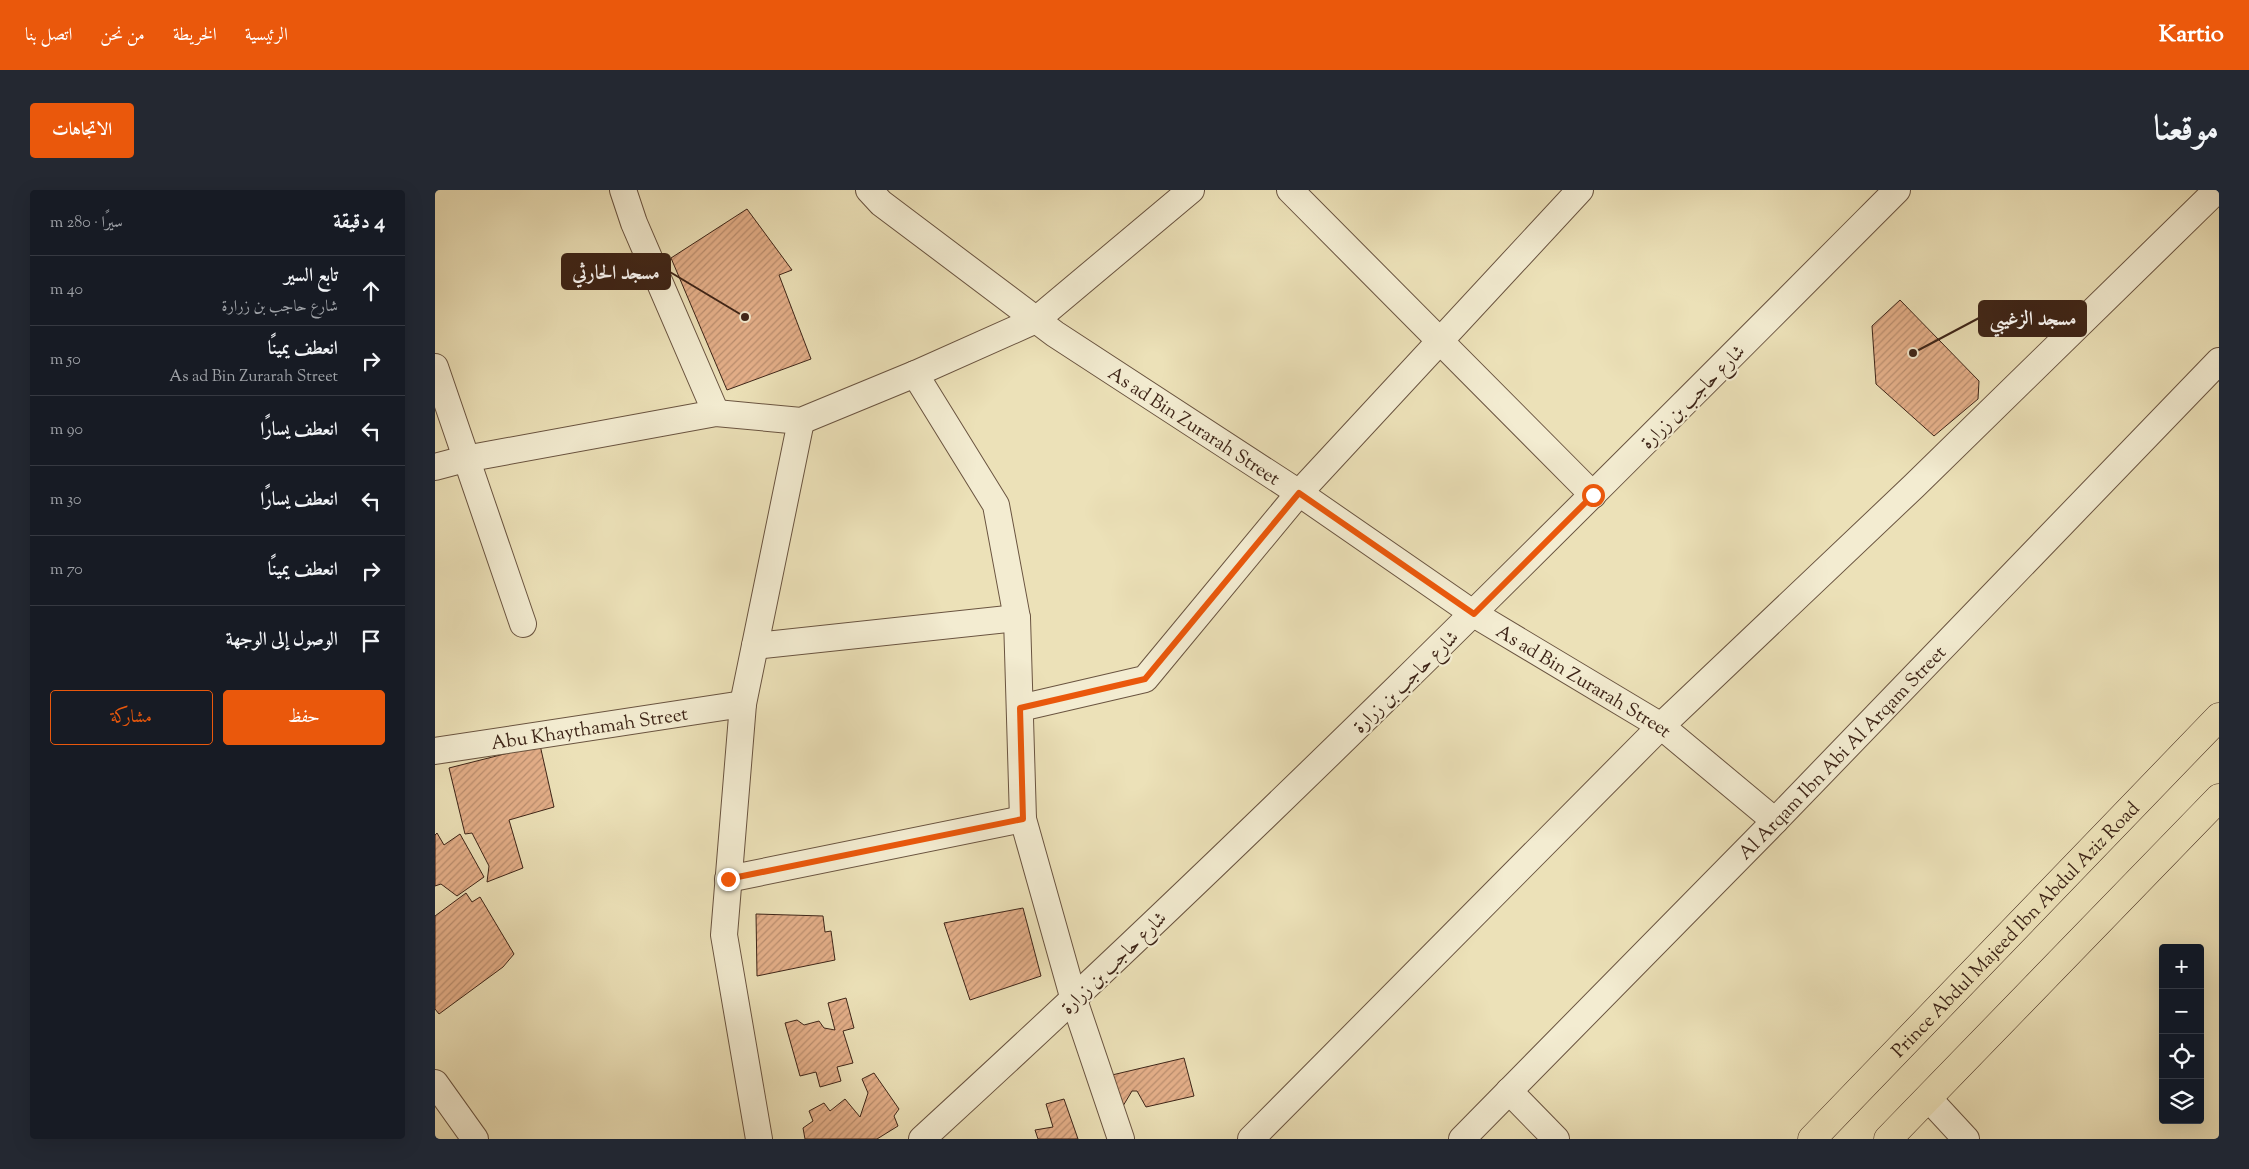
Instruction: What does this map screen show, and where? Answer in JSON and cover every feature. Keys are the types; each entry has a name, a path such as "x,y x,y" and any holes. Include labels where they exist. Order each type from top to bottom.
{"main road":[{"name":"Prince Abdul Majeed Ibn Abdul Aziz Road","path":"1812,1139 2219,717"},
{"path":"1888,1139 2219,798"}],"street":[{"path":"623,190 634,223 716,413"},
{"name":"As ad Bin Zurarah Street","path":"869,190 881,203 1036,320 1299,493 1474,614 1661,726 1775,822"},
{"path":"435,468 465,459 716,413 801,421 915,374 1036,320 1191,190"},
{"path":"1290,190 1593,495"},
{"path":"1020,708 1145,679 1299,493 1580,190"},
{"name":"شارع حاجب بن زرارة","path":"922,1139 1074,1000 1474,614 1897,190"},
{"path":"1251,1139 1661,726 1913,486 2217,190"},
{"name":"Al Arqam Ibn Abi Al Arqam Street","path":"1461,1139 1775,822 2219,361"},
{"path":"435,367 523,624"},
{"path":"915,374 996,505 1017,618 1023,819 1074,1000 1121,1139"},
{"path":"759,1139 724,935 743,704 801,421"},
{"path":"755,646 1017,618"},
{"name":"Abu Khaythamah Street","path":"435,751 743,704"},
{"path":"728,879 1023,819"},
{"path":"435,1083 475,1139"},
{"path":"1509,1091 1556,1139"},
{"path":"1928,1098 1967,1139"}],"building":[{"path":"747,209 792,270 779,275 811,359 727,390 671,258"},
{"path":"1900,300 1979,381 1978,399 1934,436 1876,384 1872,326"},
{"path":"540,745 554,807 509,820 523,868 487,882 489,866 472,833 465,834 449,768"},
{"path":"437,833 444,845 460,834 484,877 457,896 441,884 435,886 435,835"},
{"path":"466,893 472,902 480,897 514,954 503,967 439,1014 435,1009 435,916"},
{"path":"1023,908 1041,976 970,1000 944,923"},
{"path":"756,914 823,916 825,932 831,931 835,960 757,976"},
{"path":"846,998 854,1028 843,1031 853,1063 837,1067 841,1081 820,1087 816,1072 800,1076 785,1023 797,1020 804,1025 819,1021 824,1028 835,1030 828,1003"},
{"path":"1184,1058 1194,1096 1146,1107 1137,1091 1132,1091 1120,1111 1112,1075"},
{"path":"874,1073 899,1109 894,1116 898,1126 877,1139 805,1139 803,1128 813,1121 809,1111 824,1103 830,1111 845,1099 860,1117 868,1093 862,1079"},
{"path":"1064,1099 1078,1139 1038,1139 1035,1130 1053,1127 1046,1104"}],"place":[{"name":"مسجد الحارثي","path":"745,317"},
{"name":"مسجد الزغيبي","path":"1913,353"}],"route":[{"path":"728,879 1023,819 1020,708 1145,679 1299,493 1474,614 1593,495"}]}
